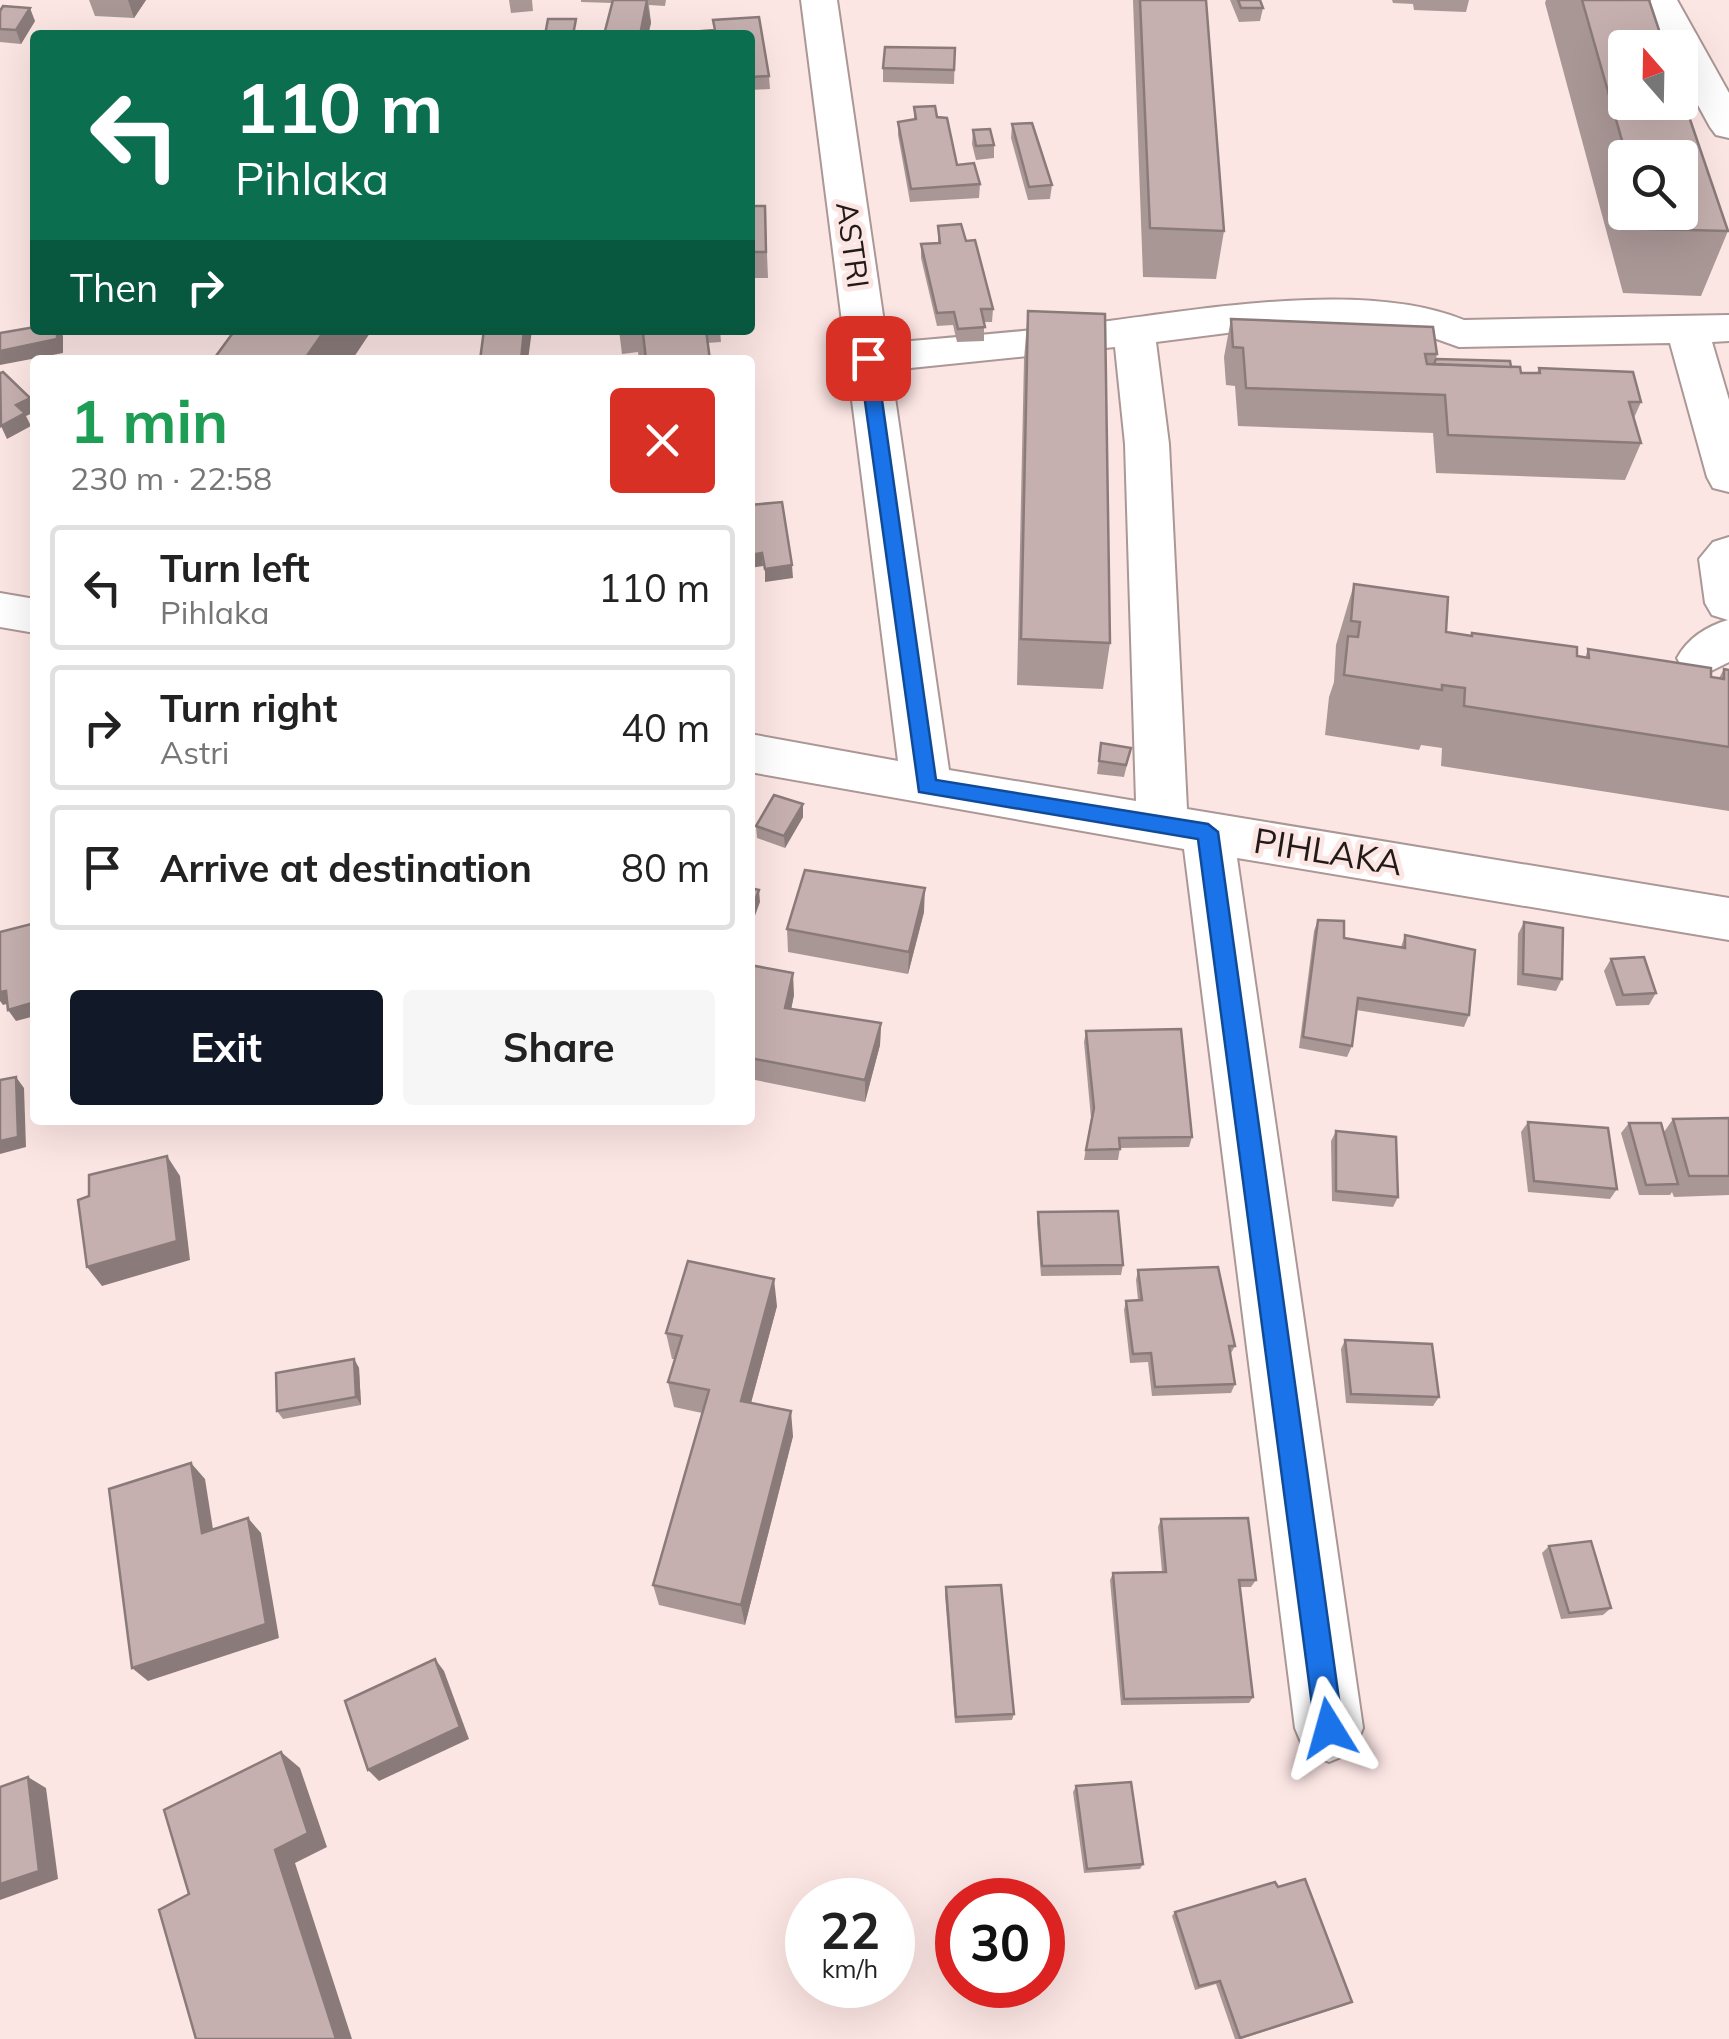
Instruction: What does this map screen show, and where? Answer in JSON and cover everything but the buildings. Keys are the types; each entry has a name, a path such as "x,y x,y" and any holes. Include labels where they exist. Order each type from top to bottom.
{"street":[{"name":"ASTRI","path":"819,0 926,786"},
{"path":"1658,0 1729,127"},
{"path":"868,358 1282,313 1423,319 1459,334 1709,330 1729,477"},
{"path":"1134,332 1185,829 1329,1728"},
{"path":"1729,553 1722,559 1729,603"},
{"path":"0,610 30,615"},
{"name":"PIHLAKA","path":"755,754 926,786 1729,918"}],"route":[{"path":"868,358 926,786 1208,832 1329,1728"}]}
